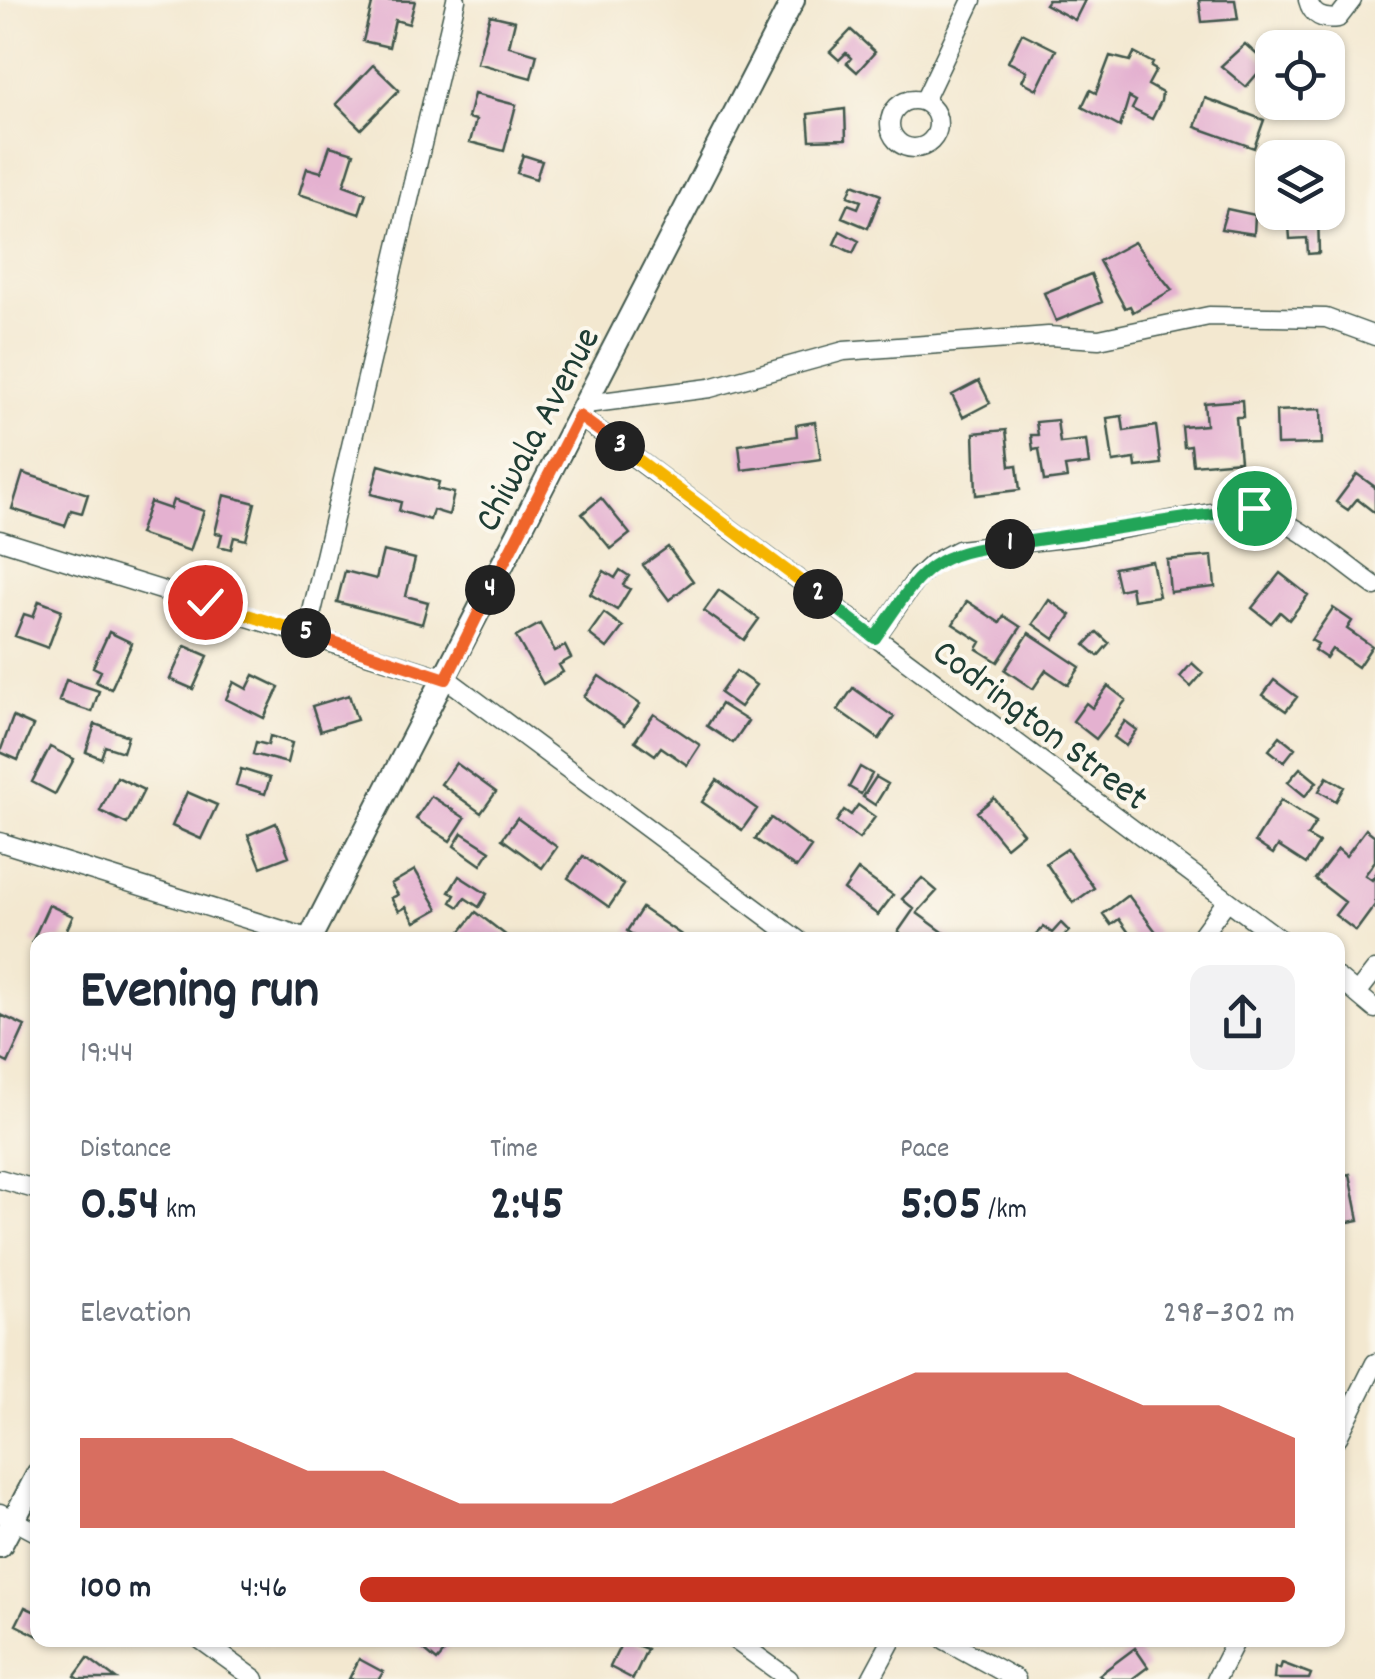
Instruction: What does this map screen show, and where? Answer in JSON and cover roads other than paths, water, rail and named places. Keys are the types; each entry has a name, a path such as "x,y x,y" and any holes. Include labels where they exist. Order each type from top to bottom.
{"main road":[{"name":"Chiwala Avenue","path":"315,932 793,0"},
{"path":"0,1546 7,1516 30,1485"}],"street":[{"path":"307,633 456,0"},
{"path":"924,101 972,0"},
{"path":"1308,0 1314,14 1325,20 1338,18 1352,0"},
{"path":"582,410 710,388 844,351 1048,336 1098,339 1209,316 1326,318 1375,336"},
{"name":"Codrington Street","path":"582,410 875,638 1270,932"},
{"path":"875,638 917,578 933,563 958,550 1082,536 1233,509 1254,508 1274,516 1375,586"},
{"path":"0,540 446,679 787,932"},
{"path":"0,842 289,932"},
{"path":"1204,932 1226,902"},
{"path":"1358,992 1375,970"},
{"path":"1345,983 1375,1009"},
{"path":"0,1179 30,1188"},
{"path":"1345,1423 1375,1363"},
{"path":"7,1516 30,1528"},
{"path":"211,1647 256,1679"},
{"path":"746,1647 789,1679"},
{"path":"871,1679 888,1647"},
{"path":"959,1647 1016,1679"},
{"path":"1216,1679 1232,1647"}]}
